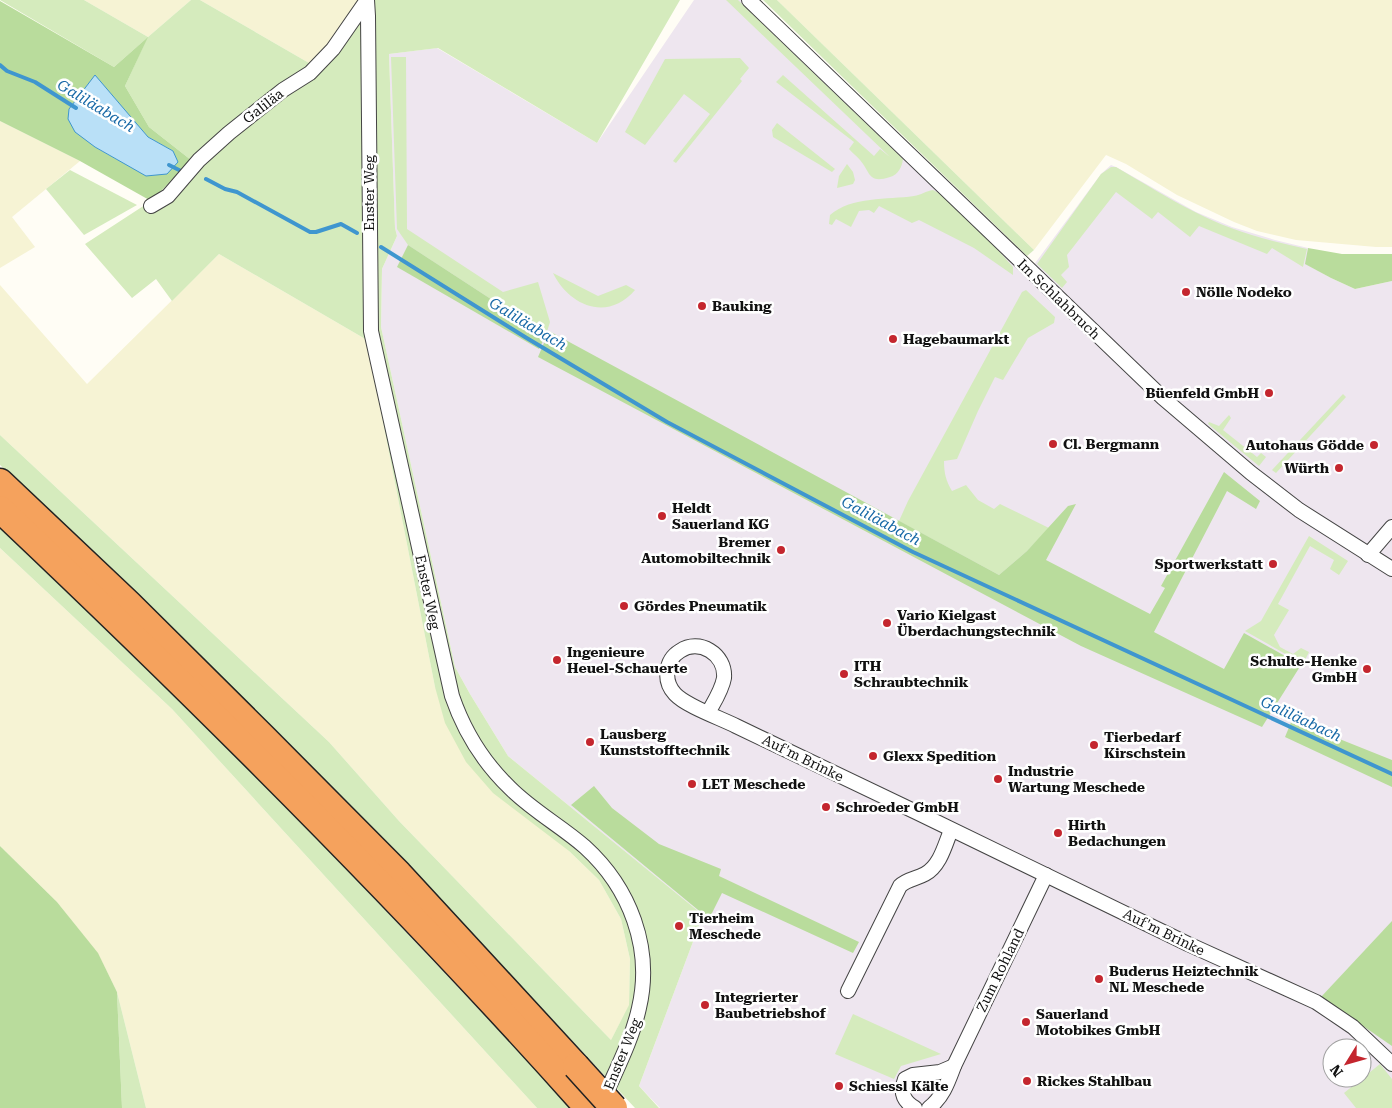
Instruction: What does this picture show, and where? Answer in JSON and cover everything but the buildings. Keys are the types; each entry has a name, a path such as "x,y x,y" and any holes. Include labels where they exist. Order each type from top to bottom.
{"highway":[{"path":"0,482 129,604 399,874 572,1076 588,1108"},
{"path":"0,510 116,619 250,751 384,889 572,1076 614,1108"}],"street":[{"name":"Galiläa","path":"151,206 168,196 199,160 229,133 283,90 310,73 332,49 367,0"},
{"name":"Enster Weg","path":"367,0 371,331 452,696 460,720 494,772 525,802 584,847 601,863 617,884 628,904 638,934 644,975 640,1008 635,1027 600,1108"},
{"name":"Im Schlahbruch","path":"749,0 913,156 1147,384 1263,483 1299,510 1392,569"},
{"path":"1368,555 1392,527"},
{"name":"Auf'm Brinke","path":"708,713 722,686 724,679 722,664 714,653 708,649 694,646 687,647 680,650 670,660 668,668 668,683 676,696 708,713 1188,944 1316,1002 1353,1027 1392,1064"},
{"path":"848,990 900,886 906,881 920,876 933,868 952,830"},
{"name":"Zum Rohland","path":"929,1108 938,1101 944,1091 954,1066 1046,875"},
{"path":"915,1108 907,1103 903,1095 902,1087 905,1079 914,1075 940,1072 954,1066"}],"shaded area":[{"path":"84,0 191,0 148,37"},
{"path":"200,0 372,0 309,63"},
{"path":"694,0 746,0 1030,270 1101,174 1111,165 1196,212 1232,227 1308,248 1306,264 1355,289 1392,281 1392,1108 660,1108 639,1086 703,915 508,756 455,667 381,327 382,269 397,236 395,228 389,54 437,48 597,143"},
{"path":"777,0 1392,0 1392,247 1296,240 1257,231 1177,195 1126,164 1106,155 1034,250"},
{"path":"0,121 80,161 12,217 35,247 0,268"},
{"path":"219,254 367,340 435,687 569,851 599,880 621,919 630,959 629,1006 611,1040 399,821 329,742 0,435 0,285 87,384"},
{"path":"0,548 172,709 537,1108 146,1108 117,992 98,954 57,902 0,846"}],"green space":[{"path":"0,0 84,0 148,37 191,0 200,0 309,63 372,0 680,0 597,143 438,48 389,54 395,228 397,236 382,269 381,327 455,667 508,756 703,915 639,1086 659,1108 635,1108 410,867 281,735 0,465 0,435 329,742 399,821 611,1040 629,1005 630,959 621,919 599,880 569,851 493,793 466,762 445,723 435,687 367,340 219,254 172,301 156,279 132,298 85,244 151,201 191,160 149,127 125,86 147,38 114,67"},
{"path":"726,0 738,0 903,159 901,168 897,173 883,179 871,176 860,160 849,149 854,142 776,82 783,75 874,156 880,149 890,157"},
{"path":"763,0 777,0 1034,250 1027,256"},
{"path":"0,1 114,67 148,37 125,86 149,127 191,160 151,201 80,161 0,121","holes":["111,96 148,137 173,151 118,160 95,147"]},
{"path":"391,57 406,57 407,229 503,292 538,282 550,322 546,335 408,245 397,229"},
{"path":"740,58 749,68 740,79 742,81 676,163 673,161 710,114 684,94 645,145 625,132 665,59"},
{"path":"777,123 835,169 832,172 773,137 772,130"},
{"path":"847,164 853,172 855,180 853,184 837,188 839,176"},
{"path":"1111,167 1116,167 1183,206 1221,224 1263,238 1307,249 1303,267 1272,248 1267,254 1199,226 1190,237 1158,212 1152,219 1116,192 1067,255 1069,267 1061,275 1067,282 1062,288 1037,264 1101,174"},
{"path":"70,170 137,205 84,235 46,189"},
{"path":"933,190 941,194 998,250 1013,267 1013,275 974,248 919,220 912,223 879,206 874,213 869,210 859,211 851,227 836,219 832,225 829,224 830,215 849,205 870,200 914,196"},
{"path":"408,245 546,335 539,349 397,267"},
{"path":"1308,248 1342,254 1392,254 1392,281 1355,289 1305,264"},
{"path":"553,273 598,296 626,285 635,290 624,300 613,305 590,306 569,294 560,285"},
{"path":"1026,290 1055,317 1054,323 1028,338 1003,380 995,377 957,459 944,461 946,477 952,491 966,485 978,500 994,509 1000,504 1049,528 1027,551 999,575 899,521 908,501 1022,292"},
{"path":"549,331 999,575 1027,551 1068,506 1076,504 1046,560 1150,614 1165,588 1161,586 1224,472 1260,501 1256,509 1227,491 1154,632 1224,669 1244,633 1301,665 1262,727 1081,646 538,357"},
{"path":"1343,394 1346,397 1276,473 1272,470"},
{"path":"1229,415 1231,418 1223,430 1257,457 1261,453 1266,457 1259,466 1208,424 1209,422 1219,426"},
{"path":"0,523 183,696 572,1108 537,1108 172,709 0,548"},
{"path":"1309,536 1348,561 1339,575 1330,569 1334,560 1310,546 1278,604 1289,610 1274,635 1280,647 1293,654 1301,648 1309,652 1303,664 1245,631 1261,621"},
{"path":"1292,720 1392,760 1392,787 1285,737"},
{"path":"594,786 612,808 659,844 721,869 719,876 859,942 853,953 722,893 709,919 571,805"},
{"path":"0,846 57,902 98,953 117,992 122,1108 0,1108"},
{"path":"1392,921 1392,1046 1321,997"},
{"path":"117,992 146,1108 122,1108"},
{"path":"853,1014 941,1054 901,1066 894,1079 835,1054"},
{"path":"1380,1064 1392,1079 1392,1108 1356,1108 1344,1093 1350,1088 1372,1088 1372,1070"}],"water":[{"path":"95,75 148,137 173,151 178,162 167,174 146,176 95,147 75,132 68,119 69,109"}],"waterway":[{"name":"Galiläabach","path":"0,65 7,71 35,82 76,108"},
{"name":"Galiläabach","path":"169,165 179,170"},
{"name":"Galiläabach","path":"206,179 225,189 237,192 310,232 341,224 357,233"},
{"name":"Galiläabach","path":"381,247 525,337 667,422 913,552 1392,774"}],"place":[{"name":"Nölle Nodeko","path":"1186,292"},
{"name":"Bauking","path":"702,306"},
{"name":"Hagebaumarkt","path":"893,339"},
{"name":"Büenfeld GmbH","path":"1269,393"},
{"name":"Cl. Bergmann","path":"1053,444"},
{"name":"Autohaus Gödde","path":"1374,445"},
{"name":"Würth","path":"1339,468"},
{"name":"Heldt Sauerland KG","path":"662,516"},
{"name":"Bremer Automobiltechnik","path":"781,550"},
{"name":"Sportwerkstatt","path":"1273,564"},
{"name":"Gördes Pneumatik","path":"624,606"},
{"name":"Vario Kielgast Überdachungstechnik","path":"887,623"},
{"name":"Ingenieure Heuel-Schauerte","path":"557,660"},
{"name":"Schulte-Henke GmbH","path":"1367,669"},
{"name":"ITH Schraubtechnik","path":"844,674"},
{"name":"Lausberg Kunststofftechnik","path":"590,742"},
{"name":"Tierbedarf Kirschstein","path":"1094,745"},
{"name":"Glexx Spedition","path":"873,756"},
{"name":"Industrie Wartung Meschede","path":"998,779"},
{"name":"LET Meschede","path":"692,784"},
{"name":"Schroeder GmbH","path":"826,807"},
{"name":"Hirth Bedachungen","path":"1058,833"},
{"name":"Tierheim Meschede","path":"679,926"},
{"name":"Buderus Heiztechnik NL Meschede","path":"1099,979"},
{"name":"Integrierter Baubetriebshof","path":"705,1005"},
{"name":"Sauerland Motobikes GmbH","path":"1026,1022"},
{"name":"Rickes Stahlbau","path":"1027,1081"},
{"name":"Schiessl Kälte","path":"839,1086"}]}
